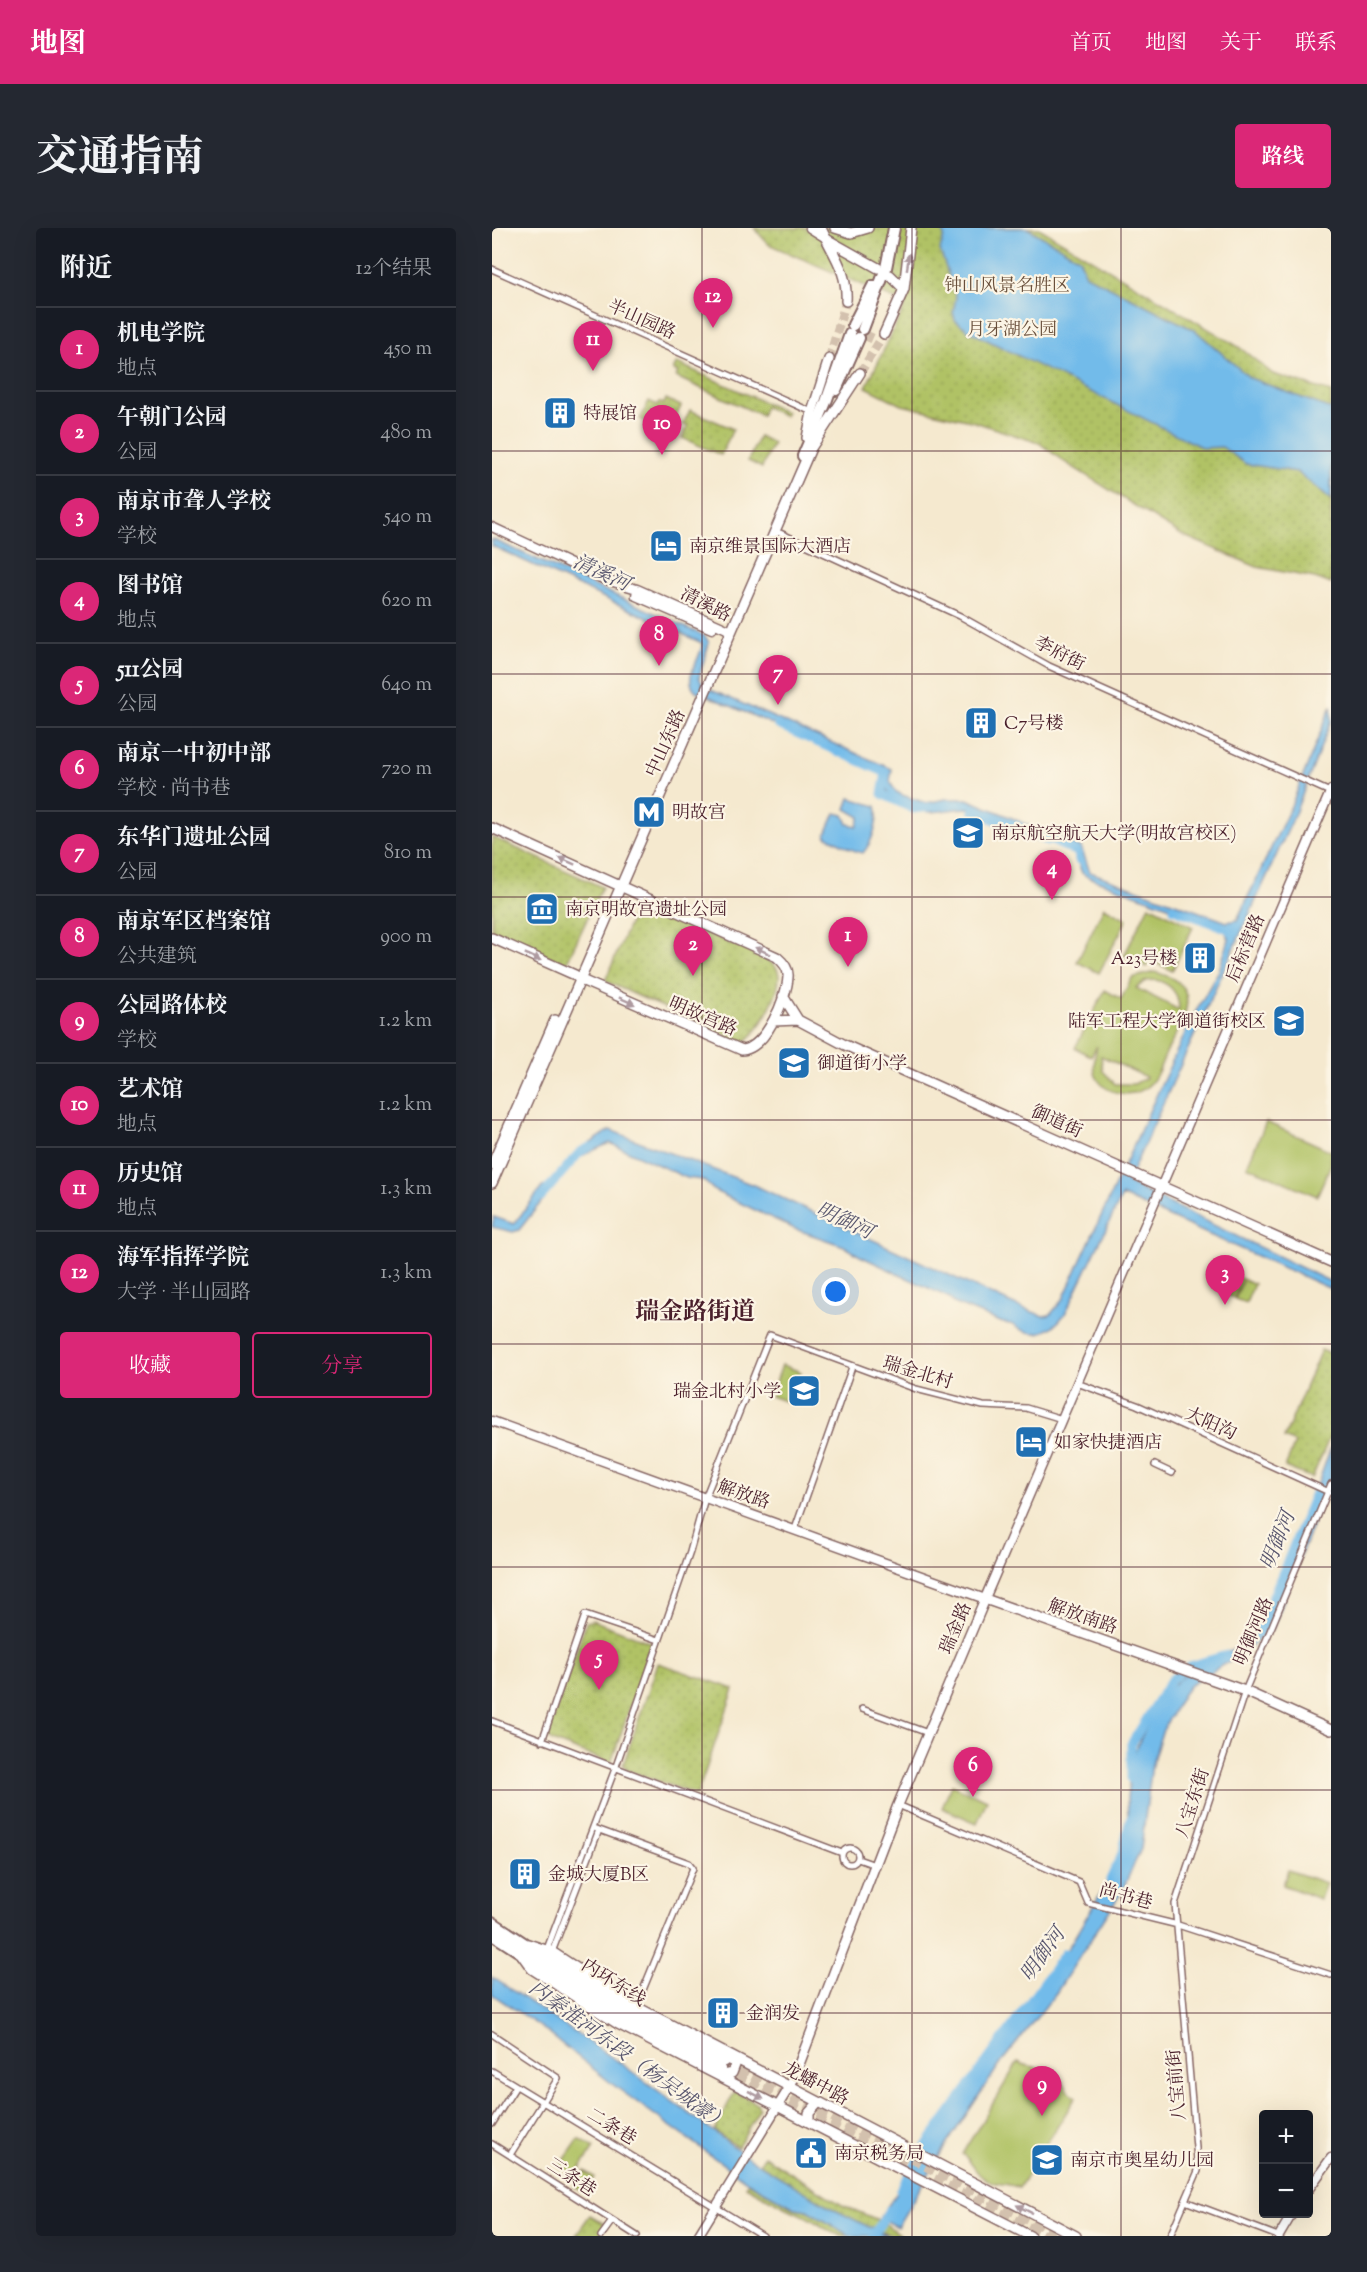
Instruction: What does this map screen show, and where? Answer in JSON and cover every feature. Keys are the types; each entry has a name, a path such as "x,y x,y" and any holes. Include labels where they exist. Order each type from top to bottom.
{"highway":[{"path":"803,456 859,333 892,231"},
{"path":"811,448 823,424 886,268 892,231"},
{"name":"内环东线","path":"492,1922 520,1946 622,2019 723,2065"},
{"name":"内环东线","path":"492,1934 520,1946"}],"main road":[{"path":"810,228 880,267"},
{"path":"820,228 843,270 846,301"},
{"path":"835,228 851,233 868,228"},
{"path":"884,334 904,289 911,228"},
{"path":"890,275 904,289"},
{"name":"中山东路","path":"492,1166 618,884 803,456 812,412 829,359"},
{"name":"中山东路","path":"727,632 811,448 860,373"},
{"name":"清溪路","path":"492,527 603,579 637,589 727,632"},
{"name":"后标营路","path":"1160,1185 1331,791"},
{"name":"明故宫路","path":"492,828 777,957 784,964 788,977 773,1021 758,1045 742,1050 492,938"},
{"name":"中山东路","path":"492,1183 577,977"},
{"name":"御道街","path":"783,996 798,1020 845,1045 1331,1262"},
{"path":"773,1021 798,1020"},
{"name":"瑞金路","path":"698,2236 790,2088 898,1805 1160,1185"},
{"name":"解放路","path":"492,1421 985,1599"},
{"name":"解放南路","path":"985,1599 1103,1641"},
{"path":"1103,1641 1245,1690 1331,1730"},
{"path":"1170,1664 1245,1690"},
{"name":"龙蟠中路","path":"520,1946 549,1950 723,2065 779,2107 1030,2236"},
{"name":"龙蟠中路","path":"520,1946 532,1969 618,2024 723,2065 790,2088 1076,2236"},
{"path":"809,2122 811,2109 818,2103"},
{"path":"1313,2183 1331,2158"},
{"path":"1279,2236 1290,2218"}],"street":[{"name":"半山园路","path":"492,269 812,412"},
{"name":"李府街","path":"780,533 960,616 1049,666 1331,791"},
{"name":"瑞金北村","path":"705,1498 770,1335 916,1389 983,1406 1026,1408 1062,1419"},
{"path":"795,1529 852,1367"},
{"name":"大阳沟","path":"1077,1383 1137,1405 1329,1492"},
{"path":"1155,1465 1172,1473"},
{"name":"明御河路","path":"1245,1690 1331,1484"},
{"path":"549,1950 596,1829 705,1498"},
{"path":"542,1741 585,1615 659,1640"},
{"name":"八宝东街","path":"1178,1925 1175,1904 1245,1690"},
{"path":"862,1709 928,1733"},
{"path":"492,1721 842,1853"},
{"name":"尚书巷","path":"898,1805 1079,1882 1088,1903 1178,1925 1331,1975"},
{"path":"596,1829 689,1863 693,1868 636,2007"},
{"path":"842,1853 847,1847 853,1848 858,1853 858,1859"},
{"path":"842,1853 845,1863 851,1864 858,1859"},
{"path":"858,1859 875,1865"},
{"name":"八宝前街","path":"1170,2236 1198,2171 1178,1925"},
{"path":"492,2034 558,2078 510,2155"},
{"name":"二条巷","path":"492,2071 763,2236"},
{"path":"492,2124 516,2086"},
{"name":"三条巷","path":"492,2144 637,2236"},
{"path":"1185,2201 1279,2236"},
{"path":"601,2236 612,2221"}],"green space":[{"name":"月牙湖公园","path":"754,228 1039,228 1239,347 1273,374 1331,392 1331,584 1315,578 1257,567 1180,534 1063,461 1039,443 975,422 902,405 866,387 906,304 768,244"},
{"path":"677,363 786,412 785,416 765,407 761,415 676,377 678,372 673,370"},
{"path":"666,399 681,406 674,421 668,418 662,430 640,419 649,401 657,405 659,402 664,404"},
{"path":"690,410 733,429 721,455 682,438 688,426 683,424"},
{"path":"759,436 773,443 762,468 748,461"},
{"name":"南京明故宫遗址公园","path":"492,837 602,887 566,964 492,932"},
{"path":"638,903 764,958 776,966 779,979 774,999 756,1031 743,1043 605,981"},
{"path":"1149,905 1193,927 1172,971 1151,960 1147,967 1124,956"},
{"path":"1104,907 1127,919 1099,973 1077,962"},
{"path":"1154,972 1170,978 1181,985 1186,994 1187,1004 1180,1027 1153,1081 1137,1092 1122,1093 1108,1089 1097,1078 1094,1067 1097,1046 1091,1056 1075,1048 1105,990 1121,999 1132,978","holes":["1156,980 1173,990 1178,999 1179,1010 1136,988 1146,981","1101,1056 1146,1077 1146,1078 1134,1084 1115,1084 1103,1071"]},
{"path":"1266,1122 1331,1151 1331,1164 1317,1196 1247,1166"},
{"path":"1232,1275 1254,1284 1246,1303 1235,1299 1242,1281 1234,1298 1224,1294"},
{"path":"1321,1350 1331,1354 1331,1434 1312,1478 1285,1467 1295,1443 1284,1438"},
{"path":"782,1365 801,1372 790,1403 771,1396"},
{"path":"592,1620 652,1643 611,1763 552,1741 547,1737 586,1622"},
{"path":"658,1663 734,1689 697,1795 627,1770 623,1765"},
{"path":"951,1785 987,1800 977,1823 942,1808"},
{"path":"1288,1870 1326,1883 1320,1899 1283,1885"},
{"path":"1018,2062 1054,2073 1076,2097 1019,2188 993,2183 985,2179 962,2154"},
{"path":"735,2091 758,2104 759,2109 738,2147 714,2131"},
{"path":"579,2139 594,2148 572,2181 569,2179 572,2175 560,2166"},
{"path":"764,2156 842,2205 883,2222 901,2236 886,2234 829,2207 759,2164"},
{"path":"584,2171 594,2177 585,2193 574,2187"},
{"path":"748,2182 794,2208 807,2210 850,2236 831,2232 746,2186"},
{"path":"590,2215 607,2225 599,2236 575,2236"}],"water":[{"name":"钟山风景名胜区","path":"941,228 1027,228 1079,258 1086,275 1196,331 1250,378 1331,409 1331,500 1297,472 1246,464 1222,447 1203,448 971,332 955,320 953,312 956,297 940,250 944,236"},
{"path":"492,539 705,636 709,643 699,677 704,687 892,769 890,781 895,791 902,795 926,803 946,799 967,799 1081,847 1090,872 1227,922 1237,920 1291,806 1331,706 1331,721 1292,821 1127,1183 1331,1282 1331,1289 1122,1196 1065,1314 1053,1327 1040,1332 1026,1332 1011,1324 953,1303 950,1298 860,1256 844,1246 795,1229 715,1191 703,1180 687,1178 610,1143 581,1156 579,1151 610,1130 756,1186 1012,1304 1043,1316 1050,1315 1063,1299 1191,1020 1219,970 1229,939 1223,926 1088,877 1082,873 1073,850 970,808 927,812 901,803 888,792 885,773 696,691 692,686 691,674 702,643 492,546"},
{"path":"850,798 876,806 877,817 874,831 863,853 827,837 826,834 835,813 844,815 848,824 857,826 860,817 846,809"},
{"path":"543,1186 550,1191 519,1230 513,1232 492,1227 494,1217 514,1224"},
{"name":"明御河","path":"1331,1447 1331,1476 1273,1628 1246,1651 1190,1685 1183,1694 1162,1732 1152,1764 1141,1849 1121,1893 1056,1993 1000,2064 944,2148 897,2227 880,2217 1070,1945 1121,1859 1129,1833 1127,1798 1132,1758 1152,1714 1168,1690 1179,1679 1197,1665 1238,1647 1262,1624 1300,1534"},
{"path":"492,1977 619,2062 752,2160 835,2210 887,2236 850,2236 807,2210 795,2208 748,2182 616,2087 542,2028 492,1994"}],"waterway":[{"path":"778,725 886,773 882,794 913,809 929,807"},
{"path":"973,811 1048,841"},
{"path":"1056,843 1078,852 1079,860"},
{"path":"1174,909 1234,931"},
{"name":"明御河","path":"541,1197 580,1152 590,1147"},
{"name":"明御河","path":"1260,1628 1317,1488"},
{"name":"明御河","path":"1189,1666 1227,1655"},
{"name":"明御河","path":"1131,1779 1131,1744 1171,1680 1181,1672"},
{"name":"明御河","path":"1110,1880 1123,1851 1130,1819"},
{"name":"明御河","path":"900,2190 928,2143 1065,1953"},
{"name":"明御河","path":"873,2236 889,2210"}],"tunnel":[{"path":"829,359 846,301"},
{"path":"866,341 870,332"},
{"path":"860,373 884,334"},
{"path":"726,2062 1061,2236"},
{"path":"723,2070 909,2167"},
{"path":"934,2179 1045,2236"}],"place":[{"name":"海军指挥学院","path":"713,328"},
{"name":"历史馆","path":"593,371"},
{"name":"特展馆","path":"560,413"},
{"name":"艺术馆","path":"662,455"},
{"name":"南京维景国际大酒店","path":"666,546"},
{"name":"南京军区档案馆","path":"659,666"},
{"name":"东华门遗址公园","path":"778,705"},
{"name":"C7号楼","path":"981,723"},
{"name":"明故宫","path":"649,812"},
{"name":"南京航空航天大学(明故宫校区)","path":"968,833"},
{"name":"图书馆","path":"1052,900"},
{"name":"南京明故宫遗址公园","path":"542,909"},
{"name":"A23号楼","path":"1200,958"},
{"name":"机电学院","path":"848,967"},
{"name":"午朝门公园","path":"693,976"},
{"name":"陆军工程大学御道街校区","path":"1289,1021"},
{"name":"御道街小学","path":"794,1063"},
{"name":"南京市聋人学校","path":"1225,1305"},
{"name":"瑞金北村小学","path":"804,1391"},
{"name":"如家快捷酒店","path":"1031,1442"},
{"name":"511公园","path":"599,1690"},
{"name":"南京一中初中部","path":"973,1797"},
{"name":"金城大厦B区","path":"525,1874"},
{"name":"金润发","path":"723,2013"},
{"name":"公园路体校","path":"1042,2116"},
{"name":"南京税务局","path":"811,2153"},
{"name":"南京市奥星幼儿园","path":"1047,2160"}],"district":[{"name":"瑞金路街道","path":"695,1311"}],"water label":[{"name":"清溪河","path":"602,572"},
{"name":"内秦淮河东段（杨吴城濠）","path":"629,2055"}]}
